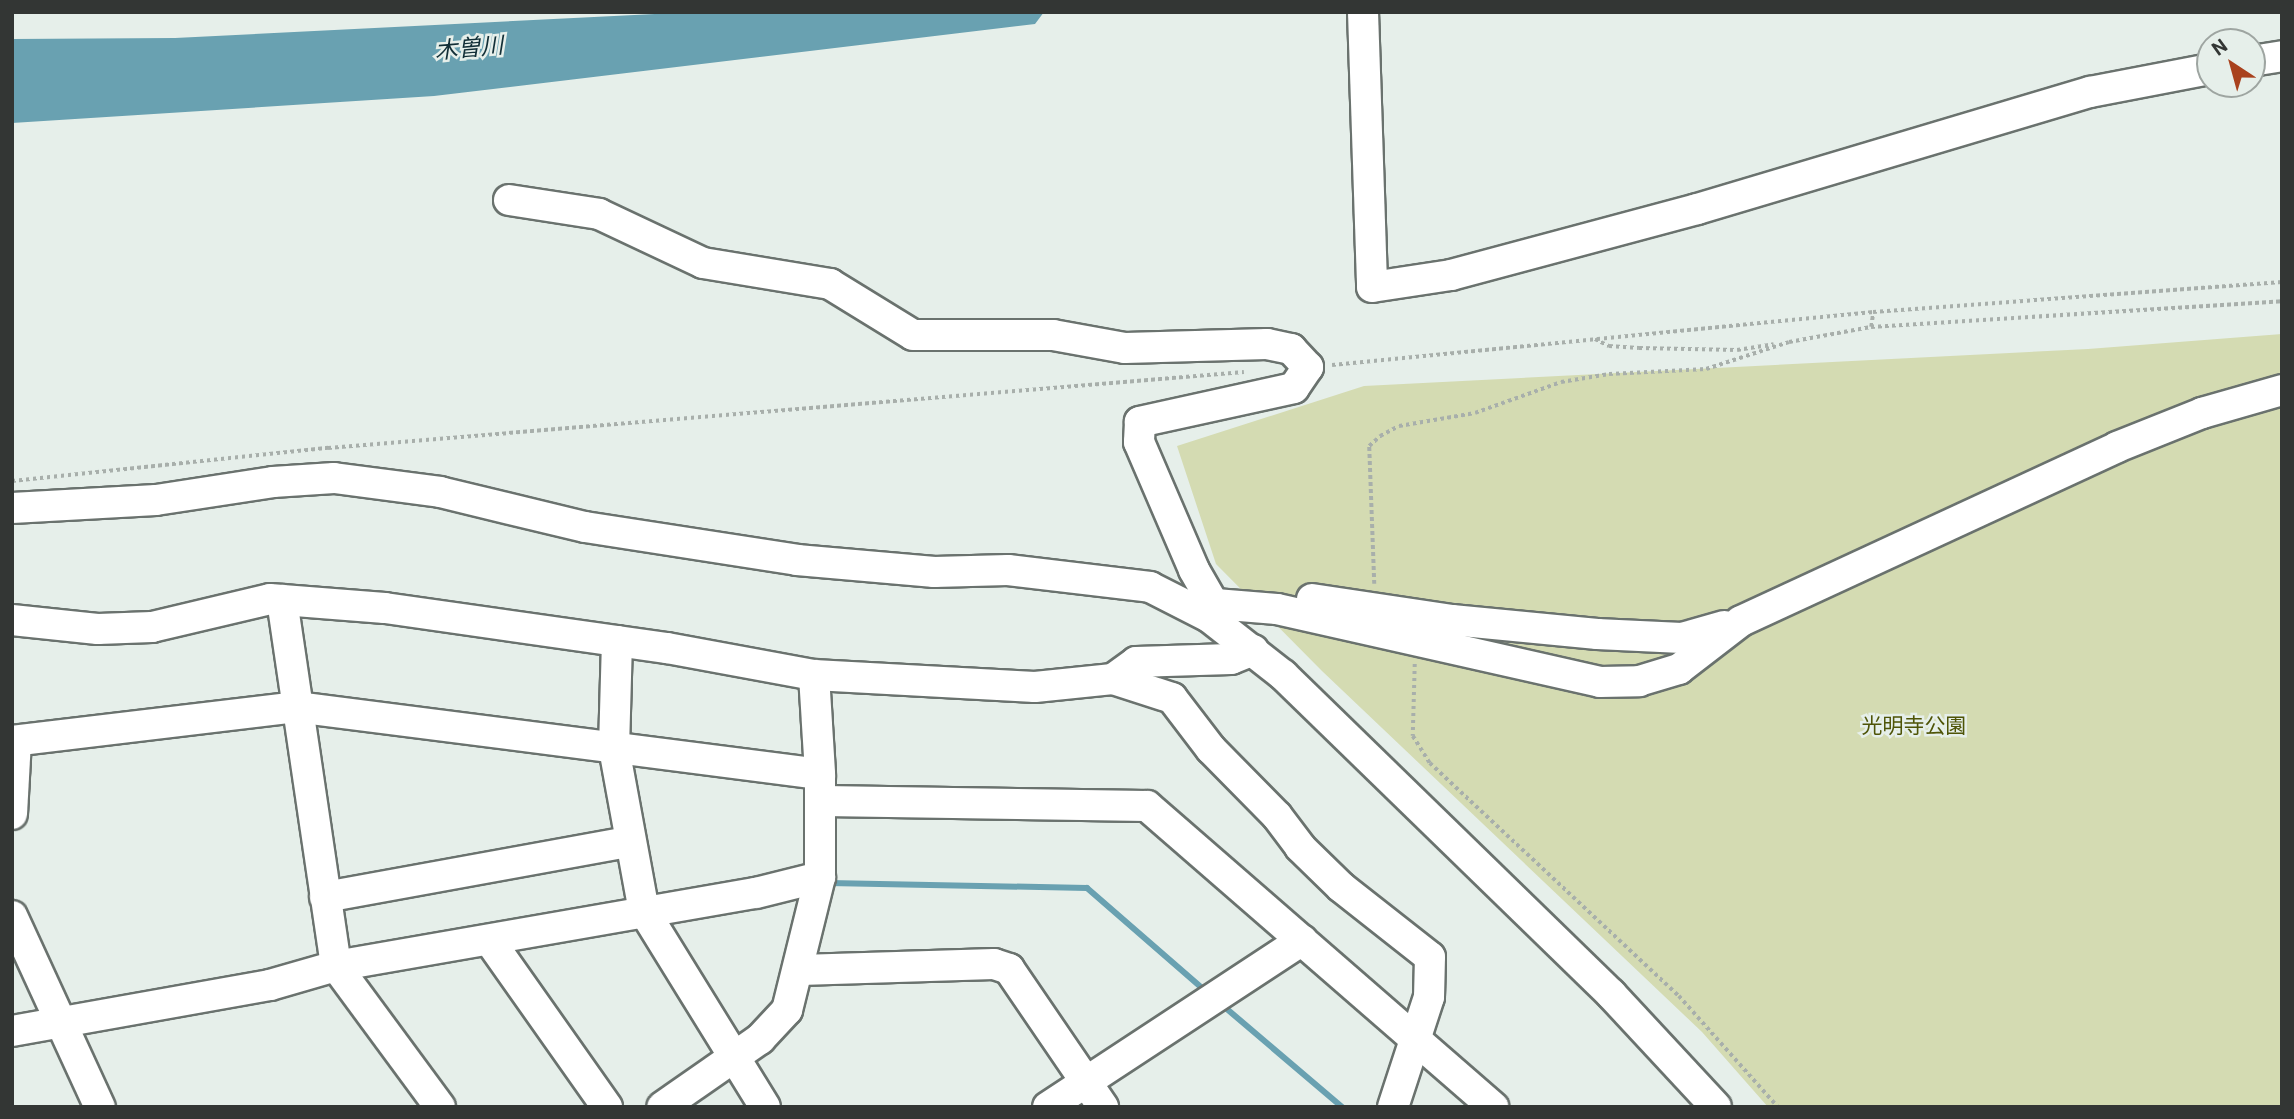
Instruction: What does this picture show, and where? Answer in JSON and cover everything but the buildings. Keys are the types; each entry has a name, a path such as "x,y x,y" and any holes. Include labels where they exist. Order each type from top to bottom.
{"street":[{"path":"1363,12 1373,287 1451,275 1697,209 2090,92 2196,72"},
{"path":"509,200 599,214 703,263 830,284 913,335 1053,335 1125,348 1267,344 1291,349 1308,367 1294,388 1140,422 1139,442 1204,599 1363,757 1611,994 1716,1107"},
{"path":"1204,599 1597,634 1682,638 1741,621 2117,447 2202,413 2282,390"},
{"path":"12,508 156,500 273,482 334,478 440,492 585,527 797,561 934,572 1008,570 1150,587 1204,599 1276,609 1600,682 1639,681 1679,669 1741,621"},
{"path":"12,620 98,629 152,626 282,600 386,608 617,641 814,675 1035,687 1113,679 1172,698 1211,749 1277,816 1300,847 1341,887 1430,957 1429,997 1418,1040 1393,1107"},
{"path":"282,600 336,966 440,1107"},
{"path":"617,641 614,748 628,842 644,911 737,1056 765,1107"},
{"path":"1113,679 1136,662 1231,659 1253,650"},
{"path":"662,1107 737,1056 787,1010 800,970 820,877 821,787 814,675"},
{"path":"12,814 14,741 296,707 614,748 821,787 1147,806 1493,1107"},
{"path":"325,898 628,842"},
{"path":"12,1031 270,985 336,966 756,893 820,877"},
{"path":"12,916 57,1022 100,1107"},
{"path":"1048,1107 1302,940"},
{"path":"490,941 607,1107"},
{"path":"800,970 994,964 1009,970 1104,1107"}],"path":[{"path":"1308,367 1439,358 1594,338 1873,312 2282,282"},
{"path":"1594,338 1609,346 1737,350 1871,327 2128,314 2282,300"},
{"path":"1871,327 1873,312"},
{"path":"1374,593 1369,446 1380,436 1399,426 1475,413 1561,382 1609,374 1706,369 1789,342"},
{"path":"12,481 328,449 1252,371"},
{"path":"1416,642 1413,736 1430,763 1679,996 1778,1107"}],"green space":[{"name":"光明寺公園","path":"2282,334 2282,1107 1768,1107 1702,1032 1322,671 1216,564 1177,446 1364,386 2088,349"}],"water":[{"name":"木曽川","path":"695,12 1044,12 1035,24 434,96 12,123 12,39 175,38"}],"waterway":[{"path":"829,883 1087,888 1202,988"},
{"path":"1221,1004 1342,1107"}]}
